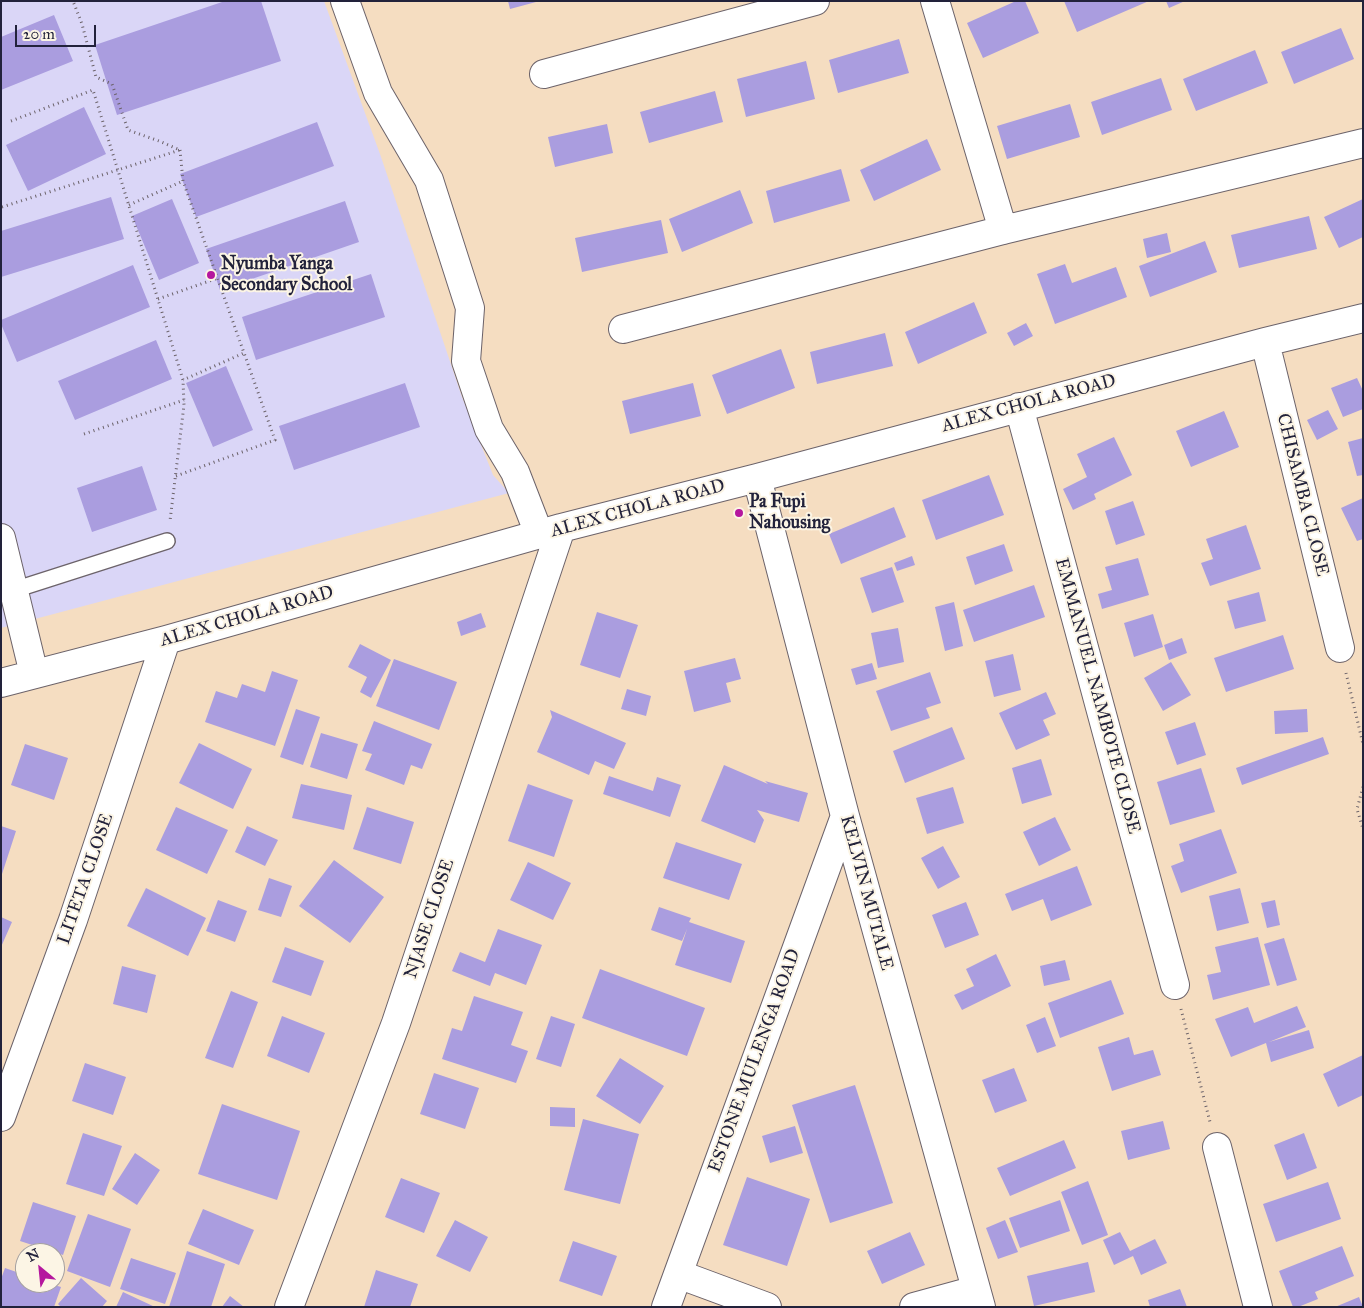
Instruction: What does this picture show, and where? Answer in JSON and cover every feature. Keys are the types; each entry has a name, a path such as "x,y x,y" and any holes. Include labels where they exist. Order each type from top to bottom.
{"street":[{"path":"345,1 378,93 428,180 470,308 466,361 489,429 550,531"},
{"path":"544,74 815,1"},
{"path":"935,1 1003,230"},
{"path":"623,328 1003,230 1363,143"},
{"name":"ALEX CHOLA ROAD","path":"1,683 166,640 550,531 757,478 1265,342 1363,318"},
{"name":"CHISAMBA CLOSE","path":"1265,342 1340,648"},
{"name":"EMMANUEL NAMBOTE CLOSE","path":"1019,407 1175,985"},
{"name":"KELVIN MUTALE","path":"757,478 845,816 978,1298"},
{"name":"NJASE CLOSE","path":"289,1307 396,1023 550,531"},
{"path":"1,538 34,674"},
{"name":"LITETA CLOSE","path":"1,1117 73,920 166,640"},
{"name":"ESTONE MULENGA ROAD","path":"666,1307 845,816"},
{"path":"1217,1147 1258,1307"},
{"path":"678,1274 767,1307"},
{"path":"914,1307 978,1298"}],"lane":[{"path":"14,590 167,541"}],"path":[{"path":"73,1 82,24 96,77 112,84 128,130 159,140 180,150"},
{"path":"11,121 94,90 183,380 184,400 167,541"},
{"path":"2,207 180,150"},
{"path":"176,476 275,440 183,181 180,150"},
{"path":"129,205 183,181"},
{"path":"158,299 218,278"},
{"path":"183,380 244,353"},
{"path":"84,434 184,400"},
{"path":"1340,648 1363,744"},
{"path":"1363,787 1357,809 1363,829"},
{"path":"1175,985 1217,1147"}],"shaded area":[{"name":"Nyumba Yanga Secondary School","path":"1,1 324,1 380,154 462,397 493,475 509,493 1,628"}],"building":[{"path":"225,1 261,1 281,61 117,115 95,45"},
{"path":"508,1 536,1 536,2 510,9"},
{"path":"1016,1 1025,1 1039,33 983,58 967,23"},
{"path":"1064,1 1149,1 1077,32"},
{"path":"1166,1 1185,1 1169,8"},
{"path":"54,15 73,61 1,90 1,37"},
{"path":"1341,28 1354,59 1294,84 1281,52"},
{"path":"899,39 909,73 838,93 829,60"},
{"path":"1255,50 1268,83 1196,111 1183,79"},
{"path":"806,61 815,99 746,117 737,79"},
{"path":"1161,78 1172,110 1102,135 1091,102"},
{"path":"715,91 723,122 649,143 640,112"},
{"path":"1070,104 1080,137 1007,159 997,126"},
{"path":"84,107 106,154 28,191 6,145"},
{"path":"317,122 334,166 196,217 180,174"},
{"path":"607,124 613,153 555,167 548,137"},
{"path":"927,139 941,170 874,201 860,170"},
{"path":"841,169 850,201 774,223 766,191"},
{"path":"740,190 753,223 682,252 669,219"},
{"path":"111,197 124,239 1,277 1,231"},
{"path":"172,199 199,263 159,280 132,216"},
{"path":"1363,199 1363,237 1339,248 1324,217"},
{"path":"345,201 359,242 220,290 206,249"},
{"path":"1309,216 1317,249 1239,268 1231,235"},
{"path":"661,220 668,253 582,272 575,238"},
{"path":"1167,233 1171,252 1147,258 1143,239"},
{"path":"1205,241 1217,272 1150,297 1139,266"},
{"path":"1065,264 1072,283 1116,267 1127,297 1055,324 1037,274"},
{"path":"133,265 150,307 17,362 1,320"},
{"path":"371,274 385,317 256,360 242,317"},
{"path":"974,302 987,333 918,364 905,332"},
{"path":"1026,323 1033,336 1014,346 1007,333"},
{"path":"885,333 893,366 817,384 810,352"},
{"path":"156,340 172,379 75,420 58,381"},
{"path":"781,349 795,388 727,414 712,375"},
{"path":"226,366 253,430 213,447 186,383"},
{"path":"1357,378 1363,391 1363,409 1343,417 1331,388"},
{"path":"405,383 420,427 294,470 279,426"},
{"path":"693,383 701,416 630,434 622,401"},
{"path":"1328,410 1338,429 1317,440 1307,420"},
{"path":"1224,411 1239,447 1191,467 1176,431"},
{"path":"1114,437 1132,475 1094,494 1096,499 1073,510 1063,489 1087,477 1077,454"},
{"path":"1363,438 1363,475 1357,476 1348,442"},
{"path":"142,466 157,510 92,532 77,488"},
{"path":"989,475 1004,515 936,540 922,500"},
{"path":"1363,498 1363,539 1357,541 1341,508"},
{"path":"1133,501 1145,535 1116,545 1105,511"},
{"path":"894,507 906,537 841,564 829,534"},
{"path":"1246,525 1261,569 1210,586 1201,563 1213,559 1206,539"},
{"path":"1004,544 1013,571 975,585 966,557"},
{"path":"912,556 915,565 897,571 894,563"},
{"path":"1138,558 1149,595 1102,609 1098,594 1112,590 1105,567"},
{"path":"892,567 904,602 872,613 860,578"},
{"path":"1034,585 1045,617 974,642 963,610"},
{"path":"1259,592 1266,621 1235,629 1227,601"},
{"path":"954,602 963,646 945,651 935,607"},
{"path":"597,612 638,625 620,678 580,665"},
{"path":"481,613 486,627 461,636 457,622"},
{"path":"1153,614 1163,647 1134,657 1124,623"},
{"path":"898,628 904,662 878,668 871,633"},
{"path":"1283,635 1294,669 1226,692 1214,658"},
{"path":"1182,638 1187,653 1169,660 1164,645"},
{"path":"360,644 391,660 371,698 360,692 367,677 348,667"},
{"path":"1013,654 1021,690 994,697 985,661"},
{"path":"735,658 741,679 726,683 731,702 694,712 684,671"},
{"path":"394,659 457,682 439,730 376,706"},
{"path":"1171,662 1191,695 1163,711 1144,678"},
{"path":"872,663 877,679 856,685 851,669"},
{"path":"272,671 298,680 275,746 205,722 216,691 237,698 242,684 265,692"},
{"path":"930,672 941,703 926,708 930,718 891,731 876,691"},
{"path":"627,689 651,696 646,716 621,709"},
{"path":"1046,692 1056,714 1043,720 1050,735 1016,750 999,713"},
{"path":"296,709 320,717 303,765 280,757"},
{"path":"1307,709 1308,732 1275,734 1274,711"},
{"path":"550,710 626,743 614,769 595,761 589,775 537,752 552,717"},
{"path":"374,721 432,744 422,769 411,765 404,785 365,770 372,754 362,751"},
{"path":"1195,722 1206,755 1177,765 1165,732"},
{"path":"952,727 965,759 905,783 893,751"},
{"path":"321,733 358,744 347,779 310,767"},
{"path":"1323,737 1329,754 1242,785 1236,768"},
{"path":"199,743 252,769 233,809 179,783"},
{"path":"25,744 68,758 54,800 11,785"},
{"path":"1041,759 1052,795 1022,804 1012,768"},
{"path":"724,765 768,784 765,781 808,793 799,822 757,810 764,820 755,843 701,821"},
{"path":"1201,768 1215,812 1170,825 1157,782"},
{"path":"609,776 653,791 657,777 681,785 670,817 603,794"},
{"path":"301,784 352,795 344,830 292,818"},
{"path":"528,784 573,800 554,857 508,841"},
{"path":"953,787 964,823 927,834 916,798"},
{"path":"176,807 228,830 207,874 156,850"},
{"path":"367,807 414,822 401,864 353,849"},
{"path":"1055,817 1071,850 1039,866 1023,832"},
{"path":"1,826 16,831 2,874 1,874"},
{"path":"247,826 278,840 265,866 235,852"},
{"path":"1221,829 1237,873 1181,893 1171,866 1184,861 1179,844"},
{"path":"676,842 742,864 729,900 663,878"},
{"path":"943,846 960,877 938,889 921,858"},
{"path":"334,860 384,897 350,943 299,906"},
{"path":"528,862 571,883 553,920 510,900"},
{"path":"1077,866 1092,905 1051,921 1043,899 1012,911 1005,894"},
{"path":"269,878 292,886 281,917 258,910"},
{"path":"146,888 206,918 188,956 127,926"},
{"path":"1240,888 1249,923 1217,931 1209,896"},
{"path":"218,900 247,911 235,942 206,931"},
{"path":"1275,900 1280,925 1267,928 1261,903"},
{"path":"966,902 979,935 945,948 932,915"},
{"path":"659,907 691,918 689,922 745,941 731,983 675,965 687,929 682,941 651,930"},
{"path":"1,917 12,922 1,947"},
{"path":"498,929 542,945 526,985 495,973 490,986 452,971 460,952 485,962"},
{"path":"1258,937 1270,985 1213,1000 1207,975 1221,972 1215,947"},
{"path":"1284,938 1297,980 1277,986 1264,944"},
{"path":"285,947 324,961 311,996 272,982"},
{"path":"996,954 1011,986 962,1010 954,995 974,986 966,969"},
{"path":"1065,960 1070,980 1044,986 1040,966"},
{"path":"122,966 156,975 147,1013 113,1004"},
{"path":"600,969 705,1008 687,1056 582,1018"},
{"path":"1111,980 1124,1014 1060,1038 1048,1003"},
{"path":"231,991 258,1002 233,1068 205,1058"},
{"path":"474,996 523,1012 511,1045 528,1051 516,1083 442,1059 452,1028 462,1031"},
{"path":"1297,1006 1306,1027 1269,1042 1309,1030 1314,1048 1271,1062 1266,1043 1231,1057 1215,1019 1248,1007 1254,1023"},
{"path":"282,1016 325,1033 309,1073 267,1056"},
{"path":"551,1016 575,1024 561,1067 536,1059"},
{"path":"1045,1017 1056,1046 1037,1053 1026,1025"},
{"path":"1129,1037 1134,1055 1153,1050 1161,1075 1112,1091 1098,1047"},
{"path":"1363,1055 1363,1095 1338,1107 1323,1074"},
{"path":"620,1058 664,1086 640,1124 596,1096"},
{"path":"85,1063 126,1077 113,1115 72,1101"},
{"path":"1014,1068 1027,1101 995,1113 982,1080"},
{"path":"434,1073 479,1088 465,1129 420,1114"},
{"path":"855,1085 893,1203 830,1223 792,1105"},
{"path":"222,1104 300,1131 277,1200 198,1174"},
{"path":"550,1107 575,1108 575,1127 550,1126"},
{"path":"583,1119 639,1134 620,1204 564,1190"},
{"path":"1163,1121 1170,1149 1128,1160 1121,1131"},
{"path":"795,1126 803,1153 770,1163 762,1136"},
{"path":"83,1133 122,1146 104,1196 66,1184"},
{"path":"1304,1133 1317,1168 1287,1180 1274,1145"},
{"path":"1064,1140 1076,1168 1010,1196 997,1168"},
{"path":"135,1153 160,1170 137,1205 112,1189"},
{"path":"747,1177 810,1199 787,1266 723,1245"},
{"path":"401,1178 440,1193 424,1233 385,1217"},
{"path":"1088,1181 1108,1235 1082,1245 1061,1192"},
{"path":"1328,1182 1341,1219 1276,1242 1263,1204"},
{"path":"1060,1200 1070,1231 1020,1248 1009,1218"},
{"path":"33,1202 76,1216 65,1249 65,1243 26,1243 20,1241"},
{"path":"203,1209 254,1230 239,1265 188,1244"},
{"path":"88,1214 131,1229 110,1287 67,1271"},
{"path":"455,1220 488,1237 470,1272 436,1256"},
{"path":"1005,1220 1018,1252 998,1259 986,1228"},
{"path":"910,1232 925,1265 882,1284 867,1251"},
{"path":"1120,1232 1130,1251 1155,1239 1167,1263 1141,1275 1133,1256 1114,1265 1103,1240"},
{"path":"573,1241 617,1256 602,1296 559,1281"},
{"path":"1342,1246 1354,1276 1315,1292 1318,1299 1298,1307 1293,1307 1279,1271"},
{"path":"187,1251 225,1264 211,1307 169,1307"},
{"path":"131,1258 176,1273 165,1304 120,1289"},
{"path":"1088,1262 1095,1292 1034,1306 1027,1276"},
{"path":"5,1268 15,1272 15,1293 59,1293 54,1307 1,1307 1,1279"},
{"path":"376,1270 418,1284 410,1307 364,1307"},
{"path":"81,1278 107,1301 102,1307 61,1307 58,1304"},
{"path":"1180,1289 1187,1307 1150,1307 1148,1300"},
{"path":"123,1292 155,1307 116,1307"},
{"path":"230,1296 244,1307 222,1307"},
{"path":"1359,1297 1363,1307 1335,1307"}],"place":[{"name":"Nyumba Yanga Secondary School","path":"211,275"},
{"name":"Pa Fupi Nahousing","path":"739,513"}]}
